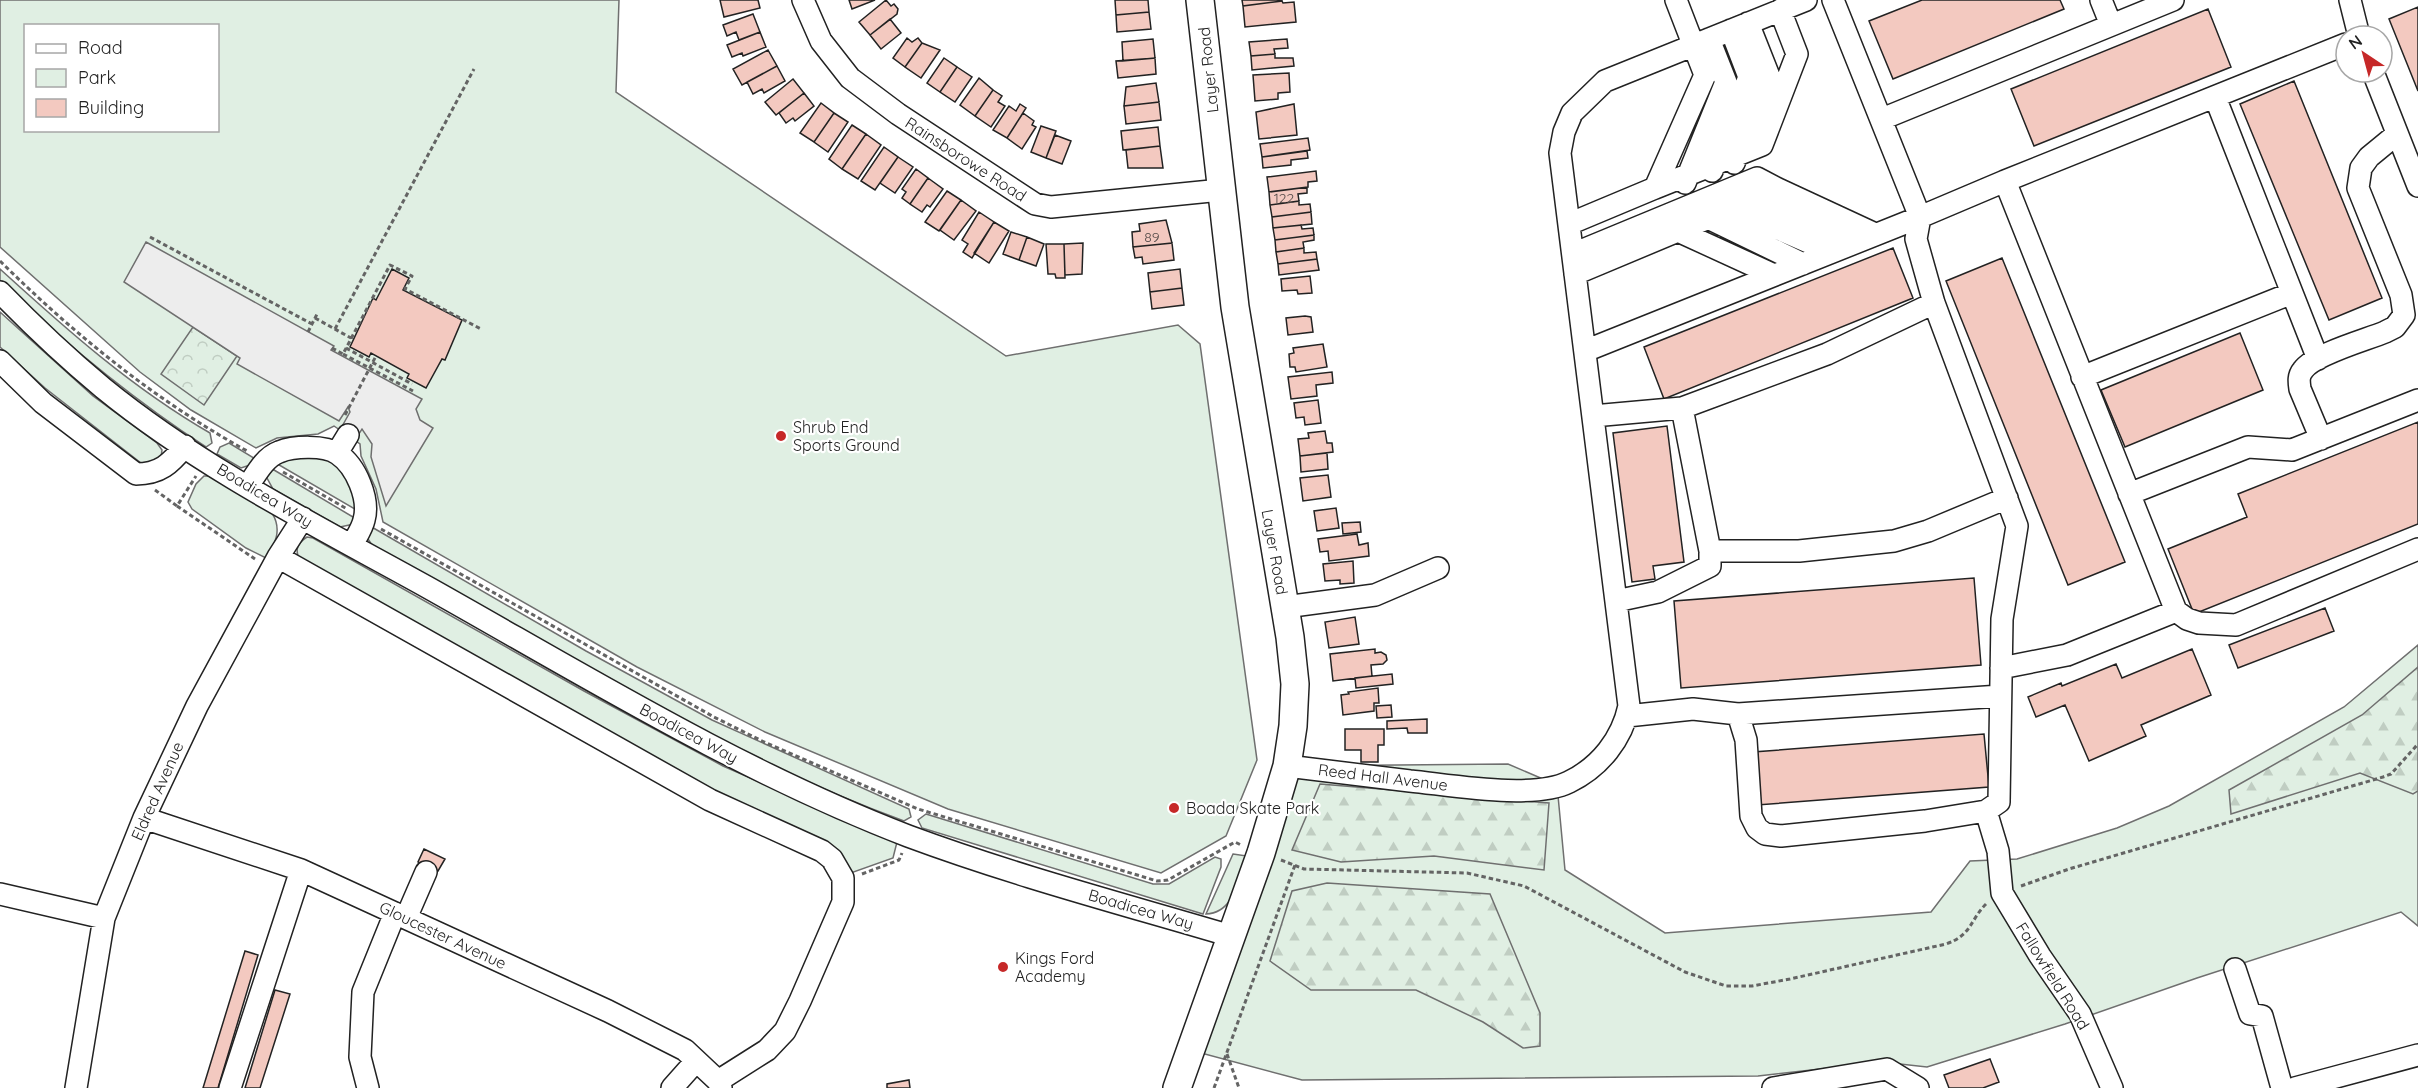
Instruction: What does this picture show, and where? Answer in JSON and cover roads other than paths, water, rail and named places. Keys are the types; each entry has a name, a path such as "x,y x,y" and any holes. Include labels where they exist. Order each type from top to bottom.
{"main road":[{"name":"Layer Road","path":"1177,1088 1261,853 1287,766 1293,726 1295,684 1285,607 1244,364 1221,190 1200,0"}],"street":[{"name":"Rainsborowe Road","path":"803,0 821,41 850,78 898,114 1035,204 1051,207 1221,190"},
{"path":"1806,0 1605,81 1572,113 1564,132 1560,153 1629,706 1627,716 1693,709 1738,714 2000,696"},
{"path":"1738,714 1746,740 1751,816 1757,828 1765,834 1781,836 1914,823 1986,811 2000,802 2002,619 2018,526 1934,303 1916,239 1920,217 1833,0"},
{"path":"2101,0 2111,25"},
{"path":"1881,119 2173,0"},
{"path":"2350,0 2356,24"},
{"path":"1679,1 1726,82 1686,191"},
{"path":"1678,231 1762,145 1797,54 1780,10"},
{"path":"1722,185 1749,77 1740,26"},
{"path":"1572,247 1655,188 1705,75 1701,42"},
{"path":"1585,351 2334,49"},
{"path":"2378,84 2416,175"},
{"path":"2215,97 2318,359"},
{"path":"2321,439 2299,380 2306,366 2395,327 2404,315 2401,296 2358,188 2358,178 2365,163 2397,134"},
{"path":"1655,188 1686,191 1757,178 1875,234"},
{"path":"2005,181 2175,611 2187,619 2199,622 2236,625 2418,549"},
{"path":"1722,185 1831,252"},
{"path":"1722,185 1803,264"},
{"path":"1572,247 1686,191 1722,185 1853,243"},
{"path":"1753,200 1778,189"},
{"path":"1572,247 1678,231 1774,275"},
{"name":"Boadicea Way","path":"0,292 105,389 184,446 303,518 710,746 805,792 909,836 1055,884 1231,936"},
{"path":"2082,377 2292,293"},
{"path":"1593,416 1682,408 1827,354 1934,303"},
{"path":"0,361 43,403 136,474 149,474 167,467 184,446"},
{"path":"2129,494 2248,447 2292,450 2418,400"},
{"path":"1616,601 1658,592 1710,566 1710,551 1682,408"},
{"path":"337,453 348,435"},
{"path":"248,486 266,461 279,452 320,448 337,453 357,477 365,499 365,520 352,545"},
{"path":"1710,551 1799,551 1894,542 1928,531 2007,498"},
{"name":"Eldred Avenue","path":"76,1088 104,918 144,818 197,705 275,563 303,518"},
{"path":"275,563 710,800 822,850 832,858 843,878 843,902 785,1031 766,1050 719,1084"},
{"path":"1285,607 1375,595 1438,568"},
{"path":"2001,668 2067,655 2175,611"},
{"name":"Reed Hall Avenue","path":"1287,766 1479,789 1522,791 1568,783 1603,758 1625,726 1627,716"},
{"name":"Fallowfield Road","path":"1986,811 1998,851 1997,863 2002,893 2040,956 2080,1014 2112,1088"},
{"name":"Gloucester Avenue","path":"144,818 301,870 608,1011 684,1050 719,1084"},
{"path":"230,1088 301,870"},
{"path":"368,1088 360,1057 363,992 400,916 426,872"},
{"path":"0,894 104,918"},
{"path":"2235,969 2250,1014 2262,1016 2282,1088"},
{"path":"2295,1088 2418,1055"},
{"path":"672,1088 696,1061"},
{"path":"1773,1088 1887,1069 1918,1088"}],"place":[{"name":"Shrub End Sports Ground","path":"781,436"},
{"name":"Boada Skate Park","path":"1174,808"},
{"name":"Kings Ford Academy","path":"1003,967"}]}
